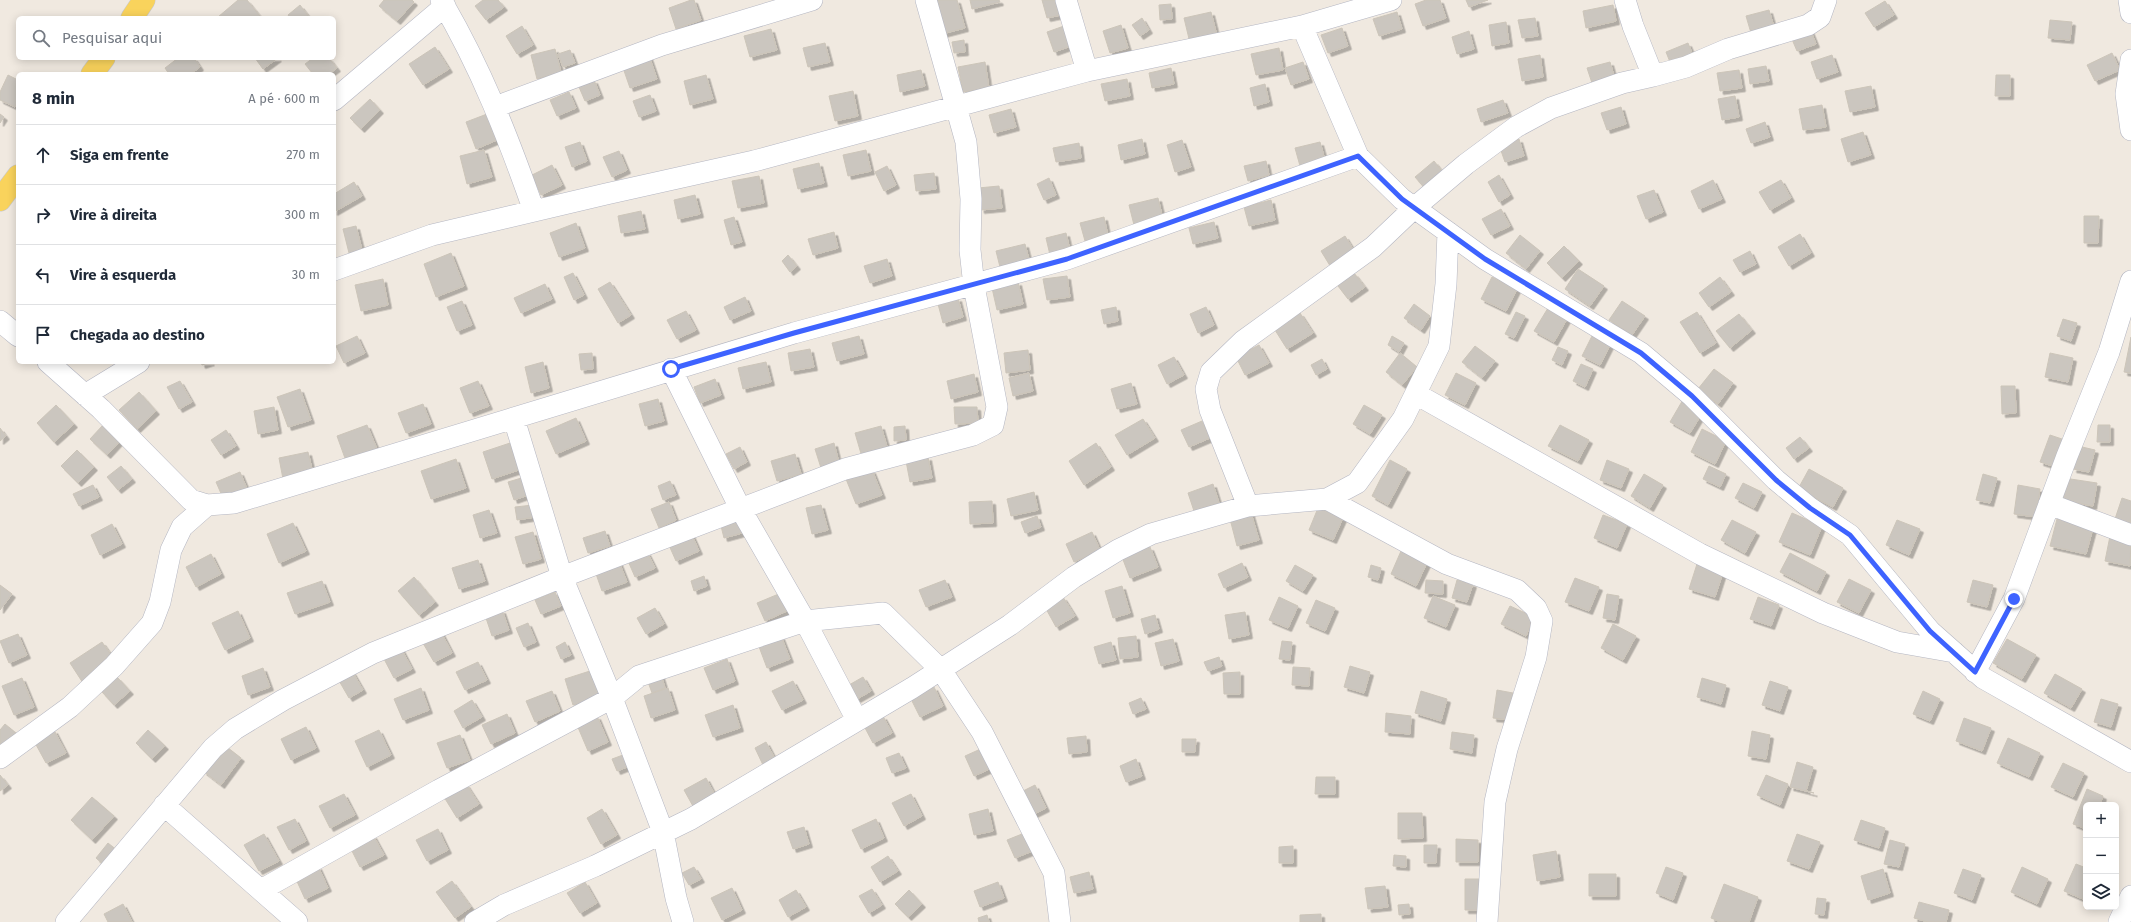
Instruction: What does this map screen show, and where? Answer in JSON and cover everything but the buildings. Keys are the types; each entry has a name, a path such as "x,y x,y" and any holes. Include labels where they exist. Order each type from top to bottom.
{"main road":[{"path":"133,16 144,0"},
{"path":"94,72 102,60"},
{"path":"0,200 16,179"}],"street":[{"path":"495,107 662,45 812,0"},
{"path":"66,922 213,748 229,734 283,700 373,653 562,577 845,469 973,436 993,424 997,407 974,286 970,250 971,199 966,142 926,0"},
{"path":"1066,0 1087,71"},
{"path":"336,269 432,235 754,162 1087,71 1302,26 1391,0"},
{"path":"1625,0 1633,26 1654,76"},
{"path":"1248,506 1210,410 1206,389 1211,372 1243,341 1373,247 1414,208 1466,164 1516,127 1552,108 1622,83 1686,67 1728,50 1808,25 1820,17 1826,0"},
{"path":"2129,0 2131,13"},
{"path":"336,98 443,3 465,40 507,133 534,211"},
{"path":"1302,26 1358,156 1402,199 1485,259 1641,353 1692,396 1776,480 1810,508 1850,535 1930,631 1982,678 2131,762"},
{"path":"2131,60 2126,94 2131,130"},
{"path":"50,364 101,409 191,500 207,505 234,504 514,419 671,369 794,333 974,286 1067,259 1358,156"},
{"path":"475,922 504,905 595,866 691,819 941,670 1010,625 1074,577 1118,550 1151,534 1248,506 1327,499 1357,483 1404,419 1439,346 1446,291 1448,232"},
{"path":"1975,672 2014,599 2049,504 2109,352 2131,281"},
{"path":"0,321 16,334"},
{"path":"85,395 136,364"},
{"path":"671,369 740,508 805,621 857,720"},
{"path":"1416,394 1707,557 1824,612 1897,642 1954,652"},
{"path":"514,419 562,577 612,698 663,832 676,898 683,922"},
{"path":"1327,499 1447,564 1517,590 1536,608 1542,621 1536,657 1507,749 1495,802 1487,922"},
{"path":"2049,504 2131,535"},
{"path":"0,758 70,707 114,666 152,623 160,602 171,550 182,527 207,505"},
{"path":"261,890 439,790 612,698 639,676 805,621 883,613 941,670 982,732 1054,873 1060,922"},
{"path":"164,805 297,922"},
{"path":"2119,922 2131,896"}],"route":[{"path":"671,369 794,333 989,282 1067,259 1358,156 1402,199 1485,259 1641,353 1692,396 1776,480 1810,508 1850,535 1930,631 1975,672 2014,599"}]}
